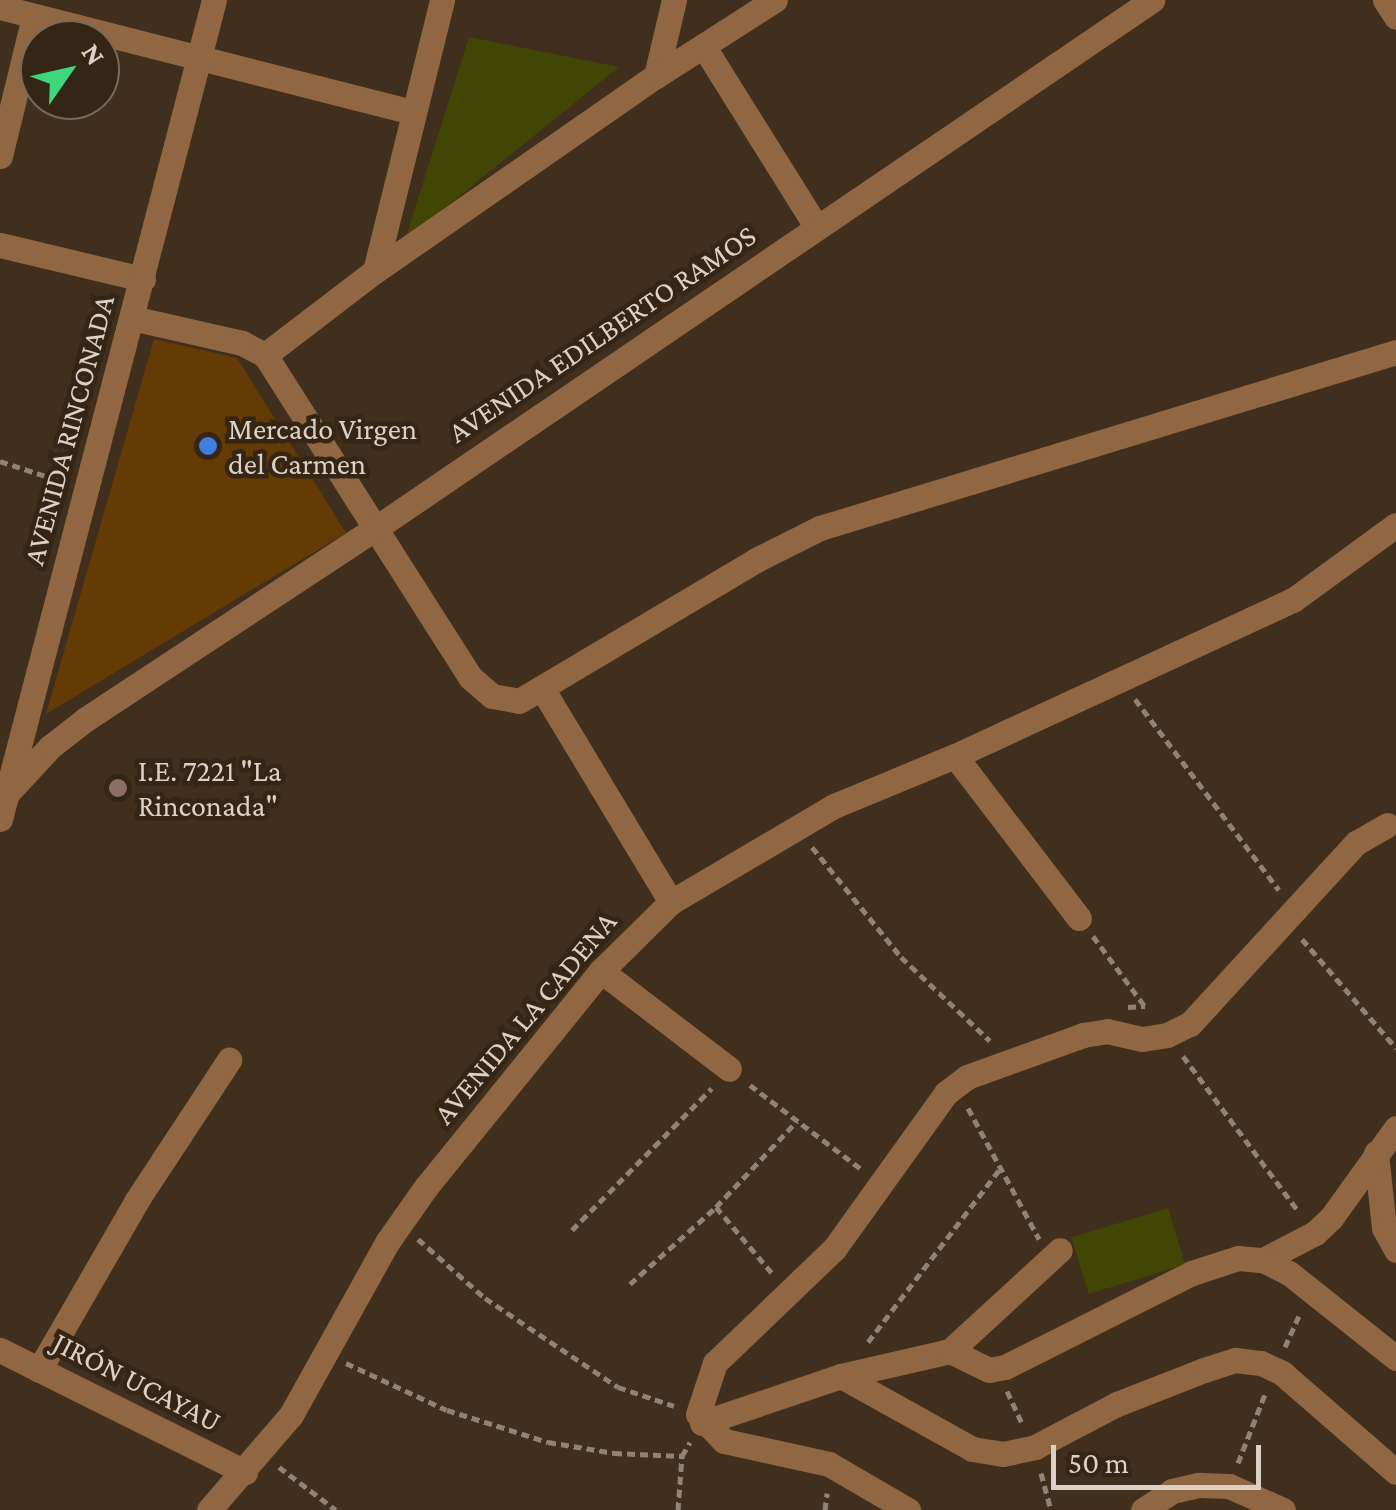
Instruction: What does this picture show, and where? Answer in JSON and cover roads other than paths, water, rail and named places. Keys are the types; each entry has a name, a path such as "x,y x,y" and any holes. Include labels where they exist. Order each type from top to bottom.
{"street":[{"name":"AVENIDA RINCONADA","path":"2,806 214,0"},
{"path":"375,272 442,0"},
{"path":"656,76 674,0"},
{"path":"266,355 375,272 656,76 774,0"},
{"name":"AVENIDA EDILBERTO RAMOS","path":"2,806 50,747 86,719 376,528 1152,0"},
{"path":"1385,0 1396,16"},
{"path":"0,156 14,8 412,112"},
{"path":"704,46 816,226"},
{"path":"0,244 142,279"},
{"path":"132,318 242,343 266,355 470,677 492,696 519,701 756,560 820,528 1322,371 1396,352"},
{"name":"AVENIDA LA CADENA","path":"209,1510 291,1415 400,1224 601,970 672,902 794,825 1122,681 1293,600 1396,526"},
{"path":"543,690 672,902"},
{"path":"955,756 1079,918"},
{"path":"700,1418 715,1364 834,1249 929,1113 956,1085 1083,1035 1108,1031 1142,1039 1167,1035 1210,1006 1356,843 1386,824"},
{"path":"601,970 729,1069"},
{"path":"39,1370 137,1200 229,1060"},
{"path":"950,1351 972,1364 996,1368 1217,1262 1263,1260 1315,1233 1331,1218 1396,1128"},
{"path":"1376,1152 1384,1228 1396,1250"},
{"path":"700,1418 841,1376 950,1351 1055,1254"},
{"path":"1263,1260 1289,1273 1396,1358"},
{"name":"JIRÓN UCAYAU","path":"0,1350 253,1463"},
{"path":"841,1376 972,1450 1003,1454 1035,1448 1117,1404 1235,1360 1262,1363 1282,1372 1396,1472"},
{"path":"700,1418 724,1441 829,1464 908,1510"},
{"path":"1143,1510 1172,1492 1200,1485 1230,1486 1264,1498 1282,1510"}],"place":[{"name":"Mercado Virgen del Carmen","path":"208,446"},
{"name":"I.E. 7221 \"La Rinconada\"","path":"118,788"}]}
